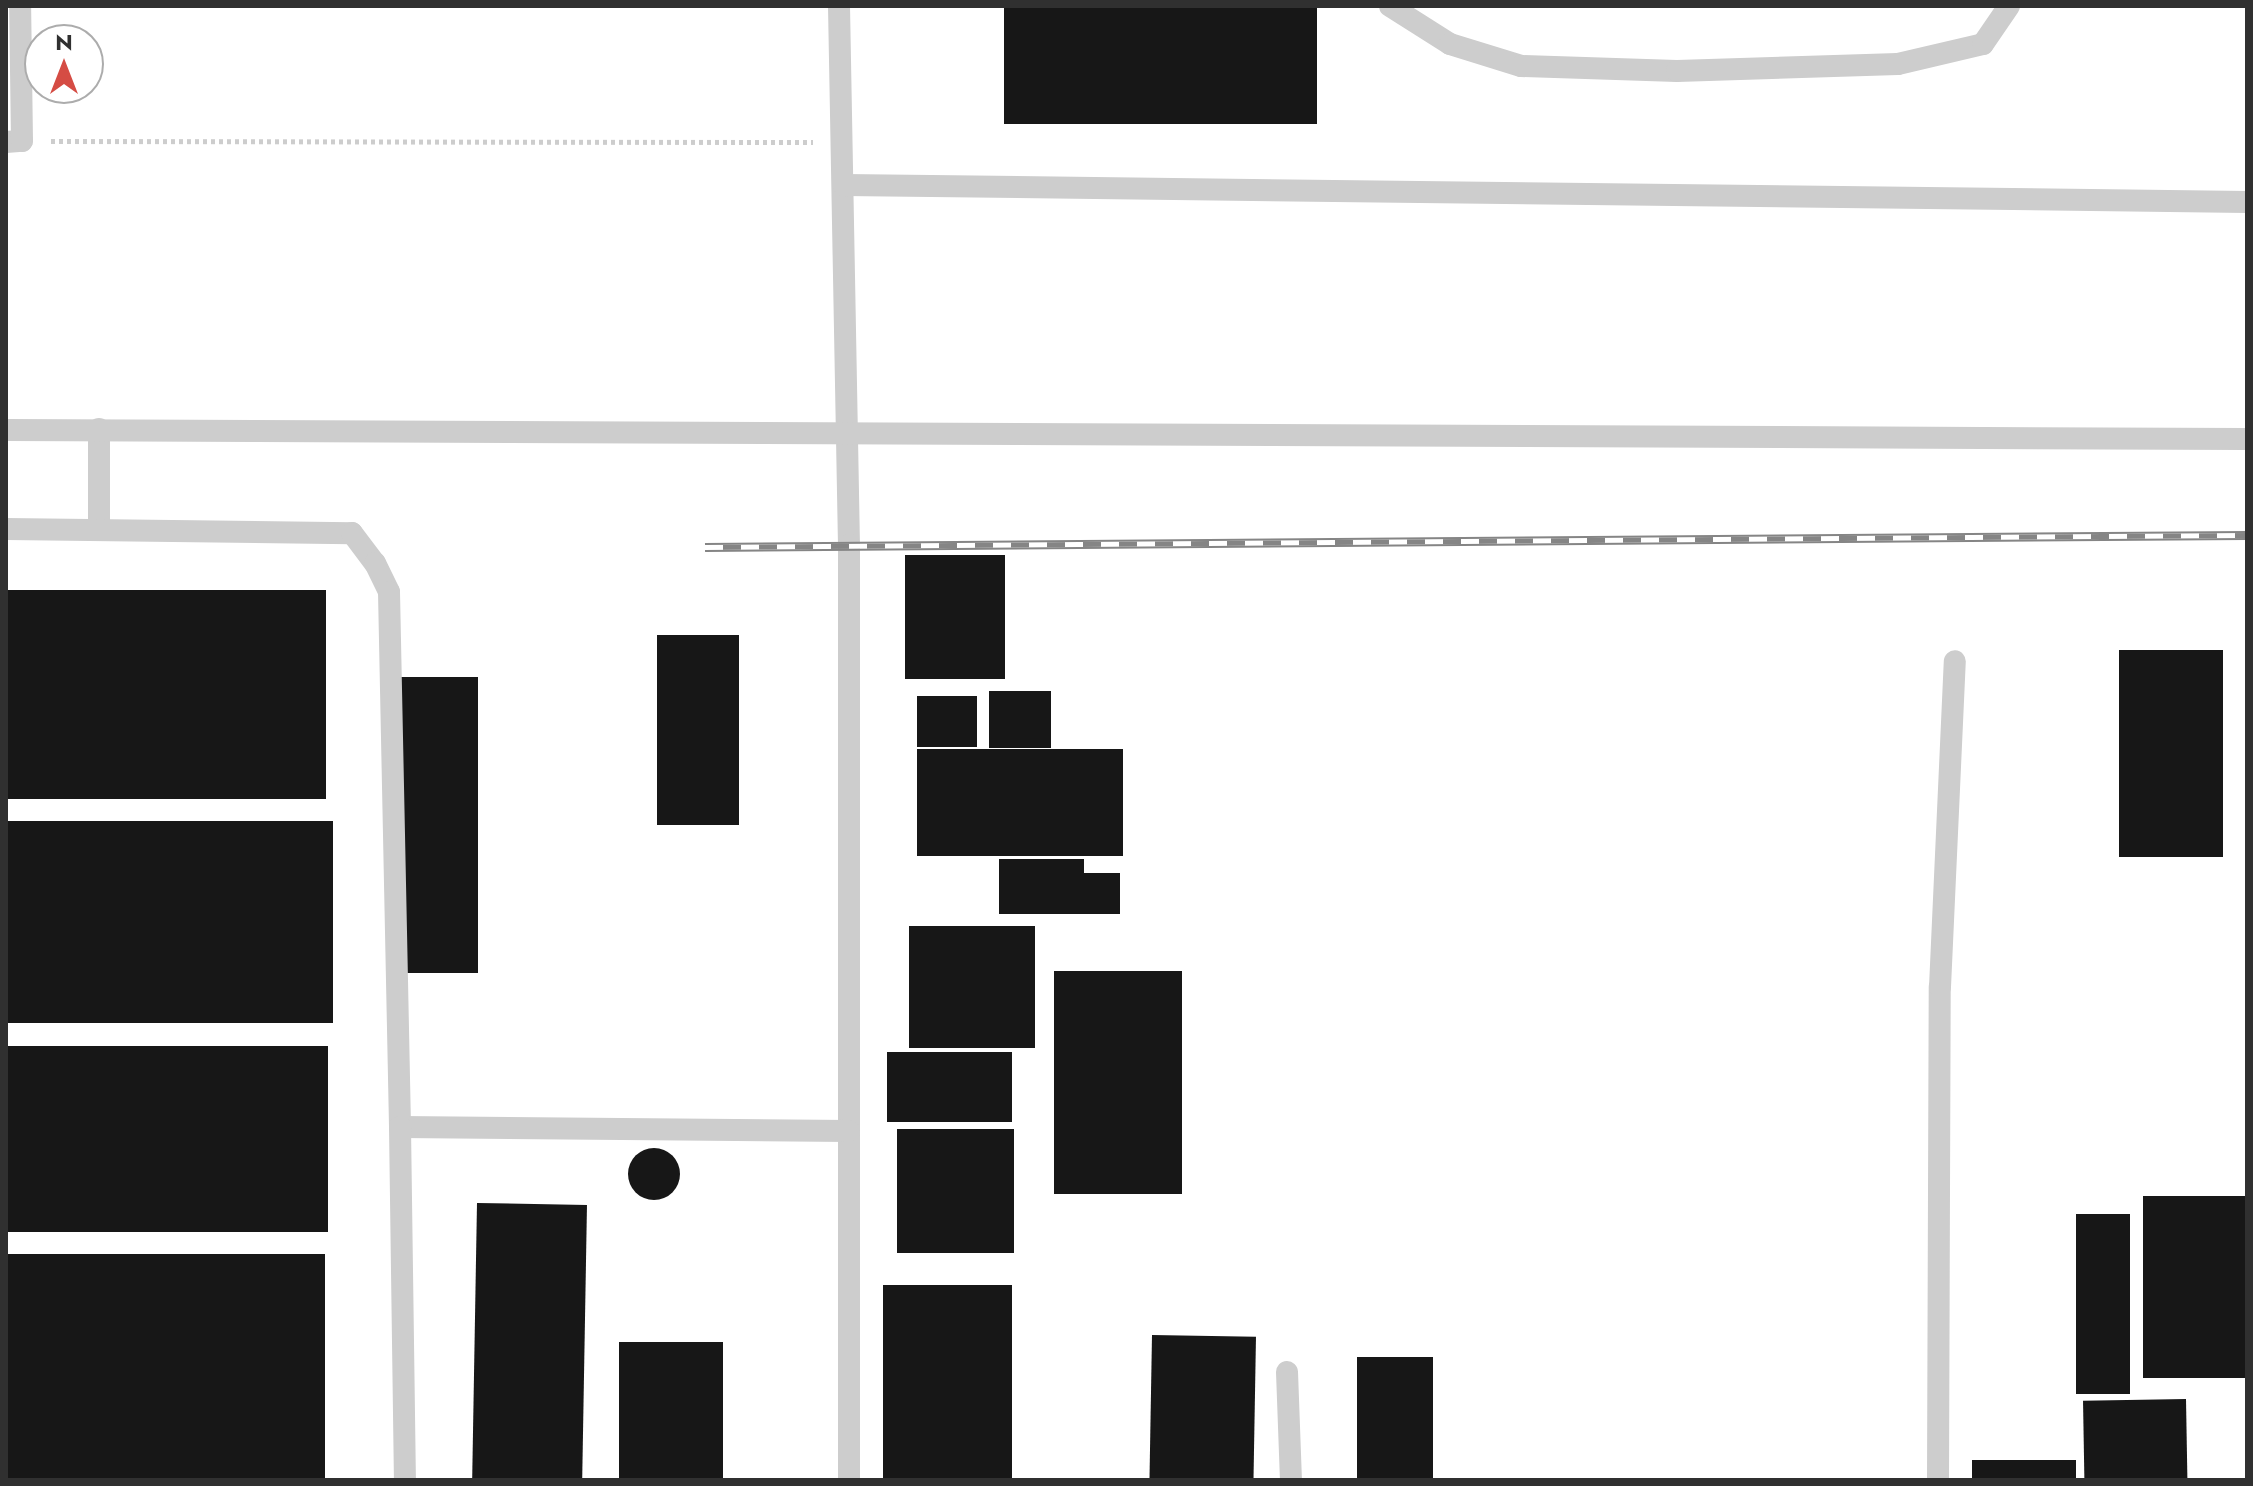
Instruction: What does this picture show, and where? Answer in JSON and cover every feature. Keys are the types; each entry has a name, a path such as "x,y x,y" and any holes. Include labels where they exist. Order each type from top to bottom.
{"lane":[{"path":"14,142 20,6"},
{"path":"839,6 847,431 849,1480"},
{"path":"1390,6 1450,44 1521,66 1677,71 1898,64 1983,44 2009,6"},
{"path":"844,193 2247,202"},
{"path":"99,429 99,525"},
{"path":"6,430 2247,439"},
{"path":"8,527 99,525 352,533 375,563 389,592 405,1480"},
{"path":"1938,1480 1940,987 1955,661"},
{"path":"400,1127 849,1131"},
{"path":"1287,1372 1291,1480"}],"path":[{"path":"14,142 843,143"}],"building":[{"path":"1004,6 1317,6 1317,124 1004,124"},
{"path":"905,555 1005,555 1005,679 905,679"},
{"path":"6,590 326,590 326,799 6,799"},
{"path":"657,635 739,635 739,825 657,825"},
{"path":"2119,650 2223,650 2223,857 2119,857"},
{"path":"401,677 478,677 478,973 401,973"},
{"path":"989,691 1051,691 1051,748 989,748"},
{"path":"917,696 977,696 977,747 917,747"},
{"path":"917,749 1123,749 1123,856 917,856"},
{"path":"6,821 333,821 333,1023 6,1023"},
{"path":"999,859 1084,859 1084,873 1120,873 1120,914 999,914"},
{"path":"909,926 1035,926 1035,1048 909,1048"},
{"path":"1054,971 1182,971 1182,1194 1054,1194"},
{"path":"6,1046 328,1046 328,1232 6,1232"},
{"path":"887,1052 1012,1052 1012,1122 887,1122"},
{"path":"897,1129 1014,1129 1014,1253 897,1253"},
{"path":"654,1148 672,1156 680,1174 672,1192 654,1200 636,1192 628,1174 636,1156"},
{"path":"2143,1196 2247,1196 2247,1378 2143,1378"},
{"path":"477,1203 587,1205 582,1480 472,1480"},
{"path":"2076,1214 2130,1214 2130,1394 2076,1394"},
{"path":"6,1254 325,1254 325,1480 6,1480"},
{"path":"883,1285 1012,1285 1012,1480 883,1480"},
{"path":"1152,1335 1256,1337 1253,1480 1149,1480"},
{"path":"619,1342 723,1342 723,1480 619,1480"},
{"path":"1357,1357 1433,1357 1433,1480 1357,1480"},
{"path":"2186,1399 2187,1480 2084,1480 2083,1401"},
{"path":"1972,1460 2076,1460 2076,1480 1972,1480"}],"railway":[{"path":"705,547 2247,535"}]}
